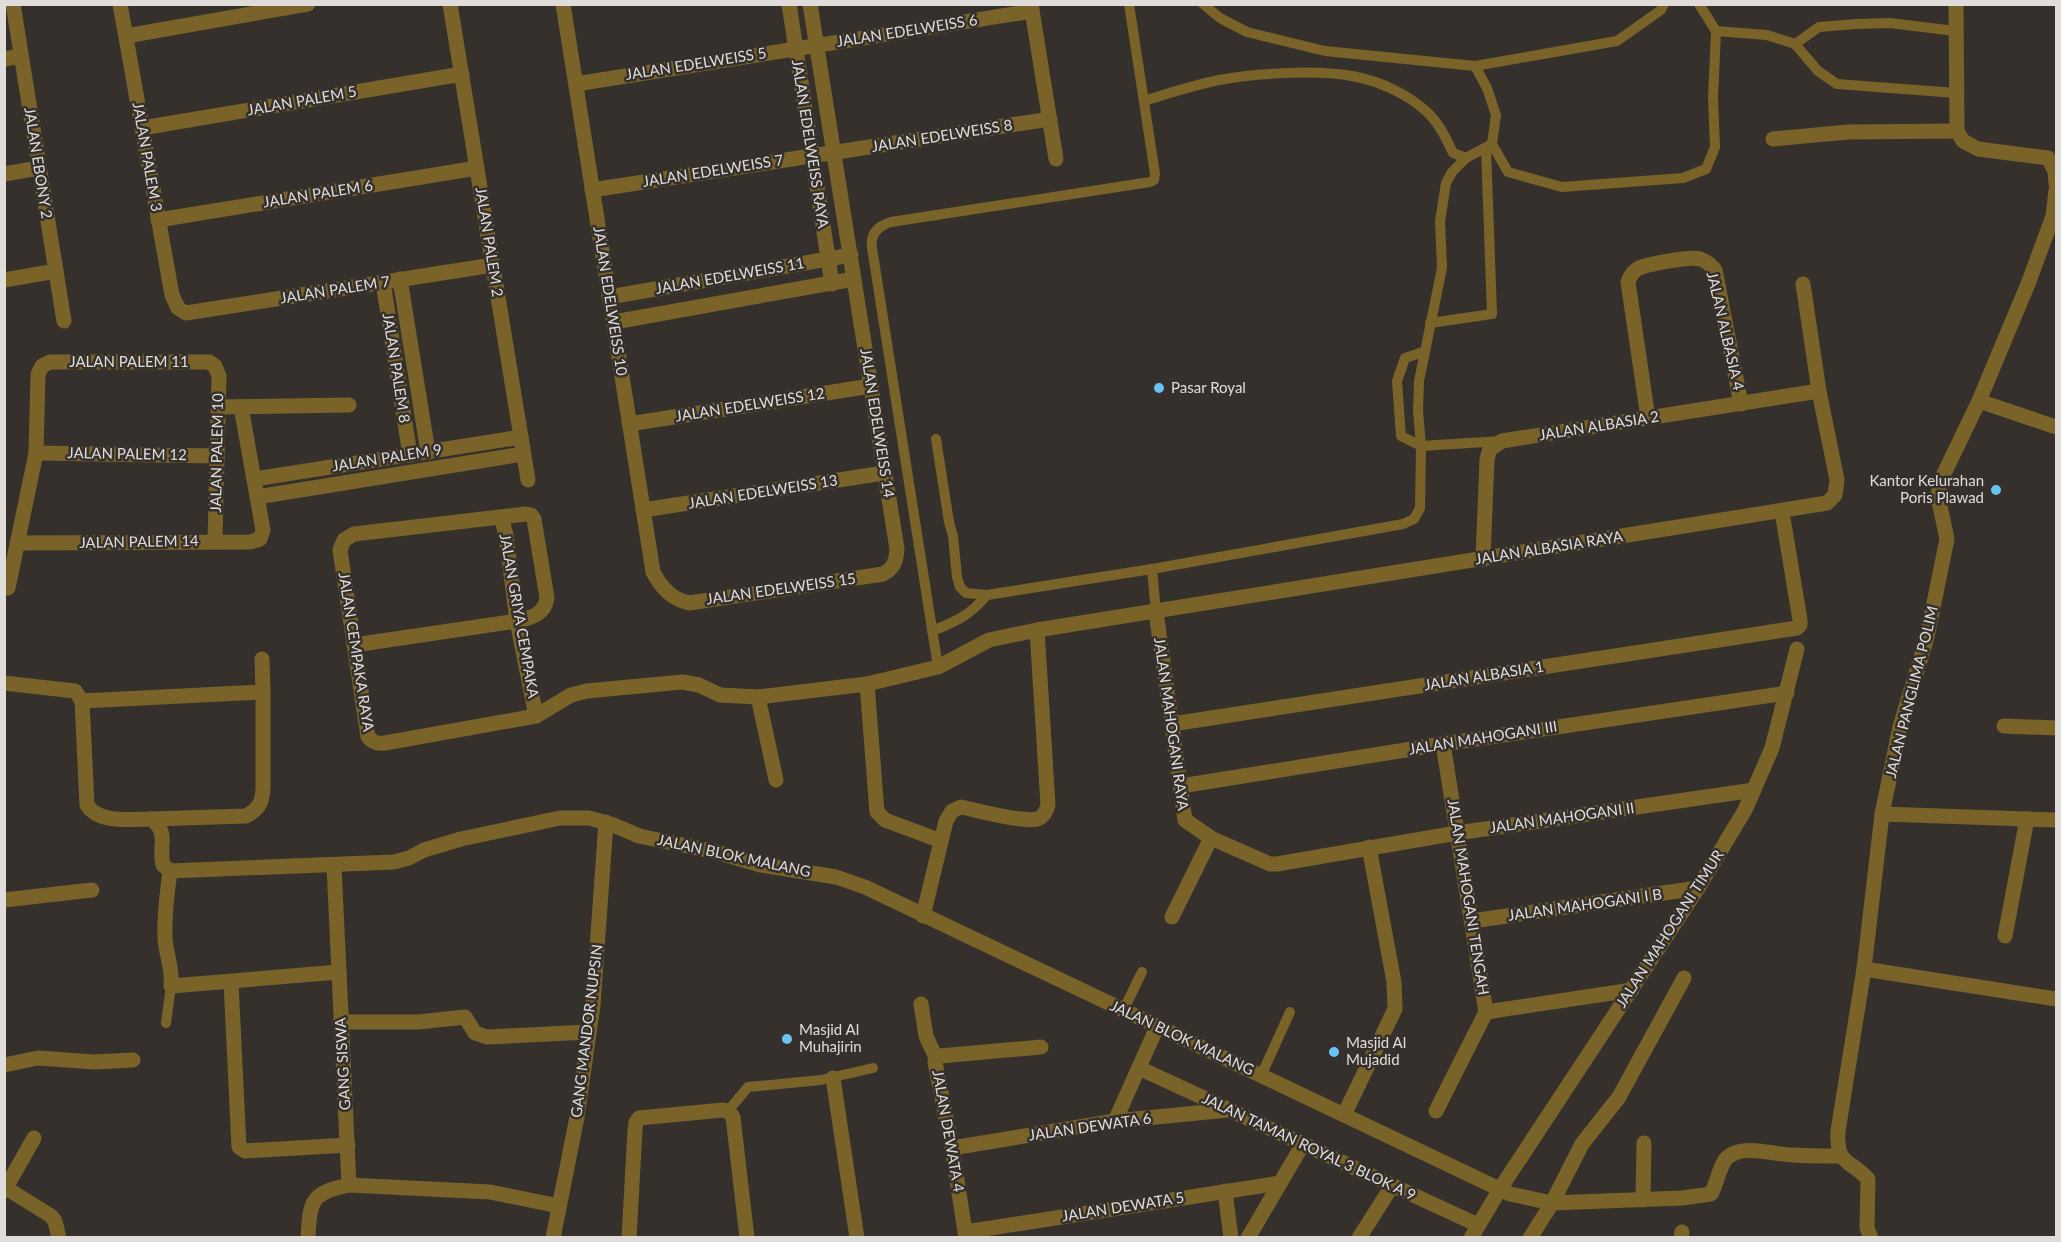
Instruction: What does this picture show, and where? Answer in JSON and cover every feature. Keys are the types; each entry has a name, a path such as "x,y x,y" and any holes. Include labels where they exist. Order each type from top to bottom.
{"street":[{"name":"JALAN EBONY 2","path":"13,4 64,321"},
{"name":"JALAN PALEM 3","path":"120,4 172,295 178,308"},
{"path":"126,36 308,4"},
{"name":"JALAN PALEM 2","path":"450,4 528,480"},
{"name":"JALAN EDELWEISS 10","path":"563,4 653,572 668,592"},
{"name":"JALAN EDELWEISS RAYA","path":"789,4 832,284"},
{"name":"JALAN EDELWEISS RAYA","path":"810,4 854,279"},
{"path":"1956,4 1957,131 1963,141 1978,149 2052,156 2056,184"},
{"path":"1032,8 1056,159"},
{"name":"JALAN EDELWEISS 6","path":"817,45 1032,8"},
{"name":"JALAN EDELWEISS 5","path":"576,84 817,45"},
{"path":"4,59 21,56"},
{"name":"JALAN PALEM 5","path":"142,128 462,74"},
{"name":"JALAN EDELWEISS 8","path":"834,153 1050,119"},
{"path":"1773,139 1848,132 1957,131"},
{"name":"JALAN EDELWEISS 7","path":"592,190 834,153"},
{"path":"4,174 39,168"},
{"name":"JALAN PALEM 6","path":"158,220 477,168"},
{"name":"JALAN PANGLIMA POLIM","path":"1840,1156 1837,1142 1838,1131 1864,969 1882,814 1900,727 1927,637 1947,539 1938,497 1940,482 1979,401 2028,284 2053,216 2056,190"},
{"name":"JALAN EDELWEISS 11","path":"609,297 851,255"},
{"name":"JALAN ALBASIA 4","path":"1648,418 1628,282 1630,276 1646,266 1694,258 1705,261 1715,270 1741,404"},
{"name":"JALAN PALEM 7","path":"178,308 186,313 493,265"},
{"path":"4,280 56,271"},
{"name":"JALAN PALEM 8","path":"400,279 428,452"},
{"name":"JALAN EDELWEISS 11","path":"614,322 854,279"},
{"name":"JALAN EDELWEISS 14","path":"854,279 897,549 894,566"},
{"name":"JALAN PALEM 8","path":"383,282 410,454"},
{"path":"1803,284 1819,391"},
{"name":"JALAN PALEM 11","path":"36,453 38,374 42,366 50,362 209,362 215,366"},
{"name":"JALAN PALEM 10","path":"215,366 219,375 215,541"},
{"name":"JALAN EDELWEISS 12","path":"629,424 872,386"},
{"name":"JALAN ALBASIA 2","path":"1502,441 1819,391"},
{"name":"JALAN ALBASIA RAYA","path":"1156,612 1827,503 1835,495 1837,480 1819,391"},
{"path":"1979,401 2056,427"},
{"path":"218,407 349,405"},
{"name":"JALAN PALEM 10","path":"241,407 263,531 260,539"},
{"name":"JALAN PALEM 9","path":"254,479 521,437"},
{"path":"1483,558 1487,459 1490,449 1502,441"},
{"path":"8,588 36,453"},
{"name":"JALAN PALEM 12","path":"36,453 217,456"},
{"name":"JALAN PALEM 9","path":"257,497 523,454"},
{"name":"JALAN EDELWEISS 13","path":"643,510 884,473"},
{"name":"JALAN ALBASIA 1","path":"1172,724 1797,628 1800,620 1782,512"},
{"name":"JALAN CEMPAKA RAYA","path":"354,645 517,621 539,614 544,609 547,598 534,519 531,515 526,514 348,536 341,544 340,550 354,645 368,737 376,743 536,716 564,699 587,691 682,682 699,685 720,695 758,697 867,684 938,667 989,640 1037,630 1156,612"},
{"name":"JALAN GRIYA CEMPAKA","path":"501,517 506,535 517,621 536,716"},
{"name":"JALAN PALEM 14","path":"17,543 250,542 260,539"},
{"name":"JALAN EDELWEISS 15","path":"668,592 678,600 689,603 883,574 894,566"},
{"name":"JALAN MAHOGANI RAYA","path":"1156,612 1184,816 1188,822 1204,833"},
{"path":"923,916 946,821 952,811 961,807 1023,819 1036,819 1045,814 1048,805 1037,630"},
{"name":"JALAN MAHOGANI TIMUR","path":"1475,1231 1505,1191 1698,888 1745,810 1772,748 1797,649"},
{"path":"4,683 75,691 82,701 87,805 92,812 101,816 151,819 246,816 257,810 262,800 262,659"},
{"path":"867,684 877,812 885,820 941,841"},
{"path":"82,701 263,692"},
{"name":"JALAN MAHOGANI III","path":"1181,786 1787,693"},
{"path":"758,697 776,780"},
{"path":"2004,726 2056,728"},
{"name":"JALAN MAHOGANI TENGAH","path":"1436,1111 1486,1012 1443,744"},
{"name":"JALAN MAHOGANI II","path":"1369,847 1754,790"},
{"path":"1882,814 2056,820"},
{"name":"JALAN BLOK MALANG","path":"170,871 394,862 440,844 560,818 589,818 606,822 639,836 716,852 761,865 836,877 865,887 1505,1191 1545,1202 1644,1200 1711,1194 1717,1183 1722,1164 1728,1156 1741,1152 1840,1156"},
{"path":"151,819 162,829 162,860 163,865 170,871 165,908 165,938 172,967 171,986 339,972"},
{"path":"2005,936 2026,819"},
{"name":"GANG MANDOR NUPSIN","path":"553,1238 577,1117 589,1032 596,971 606,822"},
{"path":"1172,917 1204,833 1270,864 1369,847 1394,982 1395,1009 1344,1115"},
{"name":"GANG SISWA","path":"334,866 349,1185"},
{"name":"JALAN MAHOGANI I B","path":"1472,921 1698,888"},
{"path":"4,900 92,890"},
{"path":"1864,969 2056,999"},
{"path":"1530,1238 1545,1202 1582,1144 1619,1097 1683,978"},
{"path":"231,982 239,1147 245,1151 348,1145"},
{"path":"1486,1012 1632,990"},
{"path":"921,1004 926,1036 936,1058"},
{"path":"340,1023 418,1023 465,1017 475,1033 487,1037 589,1032"},
{"path":"1115,1121 1157,1027"},
{"name":"JALAN DEWATA 4","path":"966,1235 936,1058 1041,1047"},
{"path":"4,1065 38,1058 94,1062 133,1060"},
{"name":"JALAN TAMAN ROYAL 3 BLOK A 9","path":"1139,1068 1392,1186 1475,1231"},
{"path":"833,1078 857,1238"},
{"path":"629,1238 636,1122 639,1118 723,1110 731,1114 747,1238"},
{"name":"JALAN DEWATA 6","path":"952,1148 1115,1121 1228,1110"},
{"path":"34,1138 5,1189 51,1216 55,1221 59,1238"},
{"path":"1644,1143 1644,1200"},
{"path":"1248,1238 1303,1144"},
{"path":"1840,1156 1868,1179 1867,1228 1871,1238"},
{"name":"JALAN DEWATA 5","path":"966,1235 1280,1183"},
{"path":"308,1238 309,1212 312,1204 327,1190 349,1185 490,1192 559,1206"},
{"path":"1359,1238 1392,1186"},
{"path":"1225,1191 1231,1238"}],"lane":[{"path":"938,667 872,248 873,235 876,229 891,222 1154,180 1155,174 1129,4"},
{"path":"1203,4 1220,18 1247,32 1325,51 1474,66 1617,41 1661,10 1664,4"},
{"path":"1489,146 1508,172 1562,186 1683,178 1706,169 1715,147 1713,98 1716,31 1699,4"},
{"path":"1795,44 1819,27 1890,23 1955,31"},
{"path":"1716,31 1767,35 1795,44 1818,71 1837,84 1956,93"},
{"path":"1430,323 1492,314 1489,146 1496,115 1487,88 1474,66"},
{"path":"1144,101 1189,87 1247,76 1326,74 1356,77 1382,85 1405,96 1427,112 1443,132 1453,153 1466,159"},
{"path":"936,439 953,536 957,577 960,587 966,593 987,595 1152,569 1403,524 1414,519 1420,508 1419,381 1442,268 1440,220 1446,183 1452,172 1466,159 1489,146"},
{"path":"1424,352 1406,358 1397,381 1401,436 1421,446 1502,441"},
{"path":"1152,569 1156,612"},
{"path":"932,631 961,619 977,607 987,595"},
{"path":"1123,1011 1142,972"},
{"path":"166,1023 171,986"},
{"path":"1261,1076 1290,1012"},
{"path":"731,1114 748,1087 833,1078 873,1068"}],"place":[{"name":"Pasar Royal","path":"1159,388"},
{"name":"Kantor Kelurahan Poris Plawad","path":"1996,490"},
{"name":"Masjid Al Muhajirin","path":"787,1039"},
{"name":"Masjid Al Mujadid","path":"1334,1052"}]}
